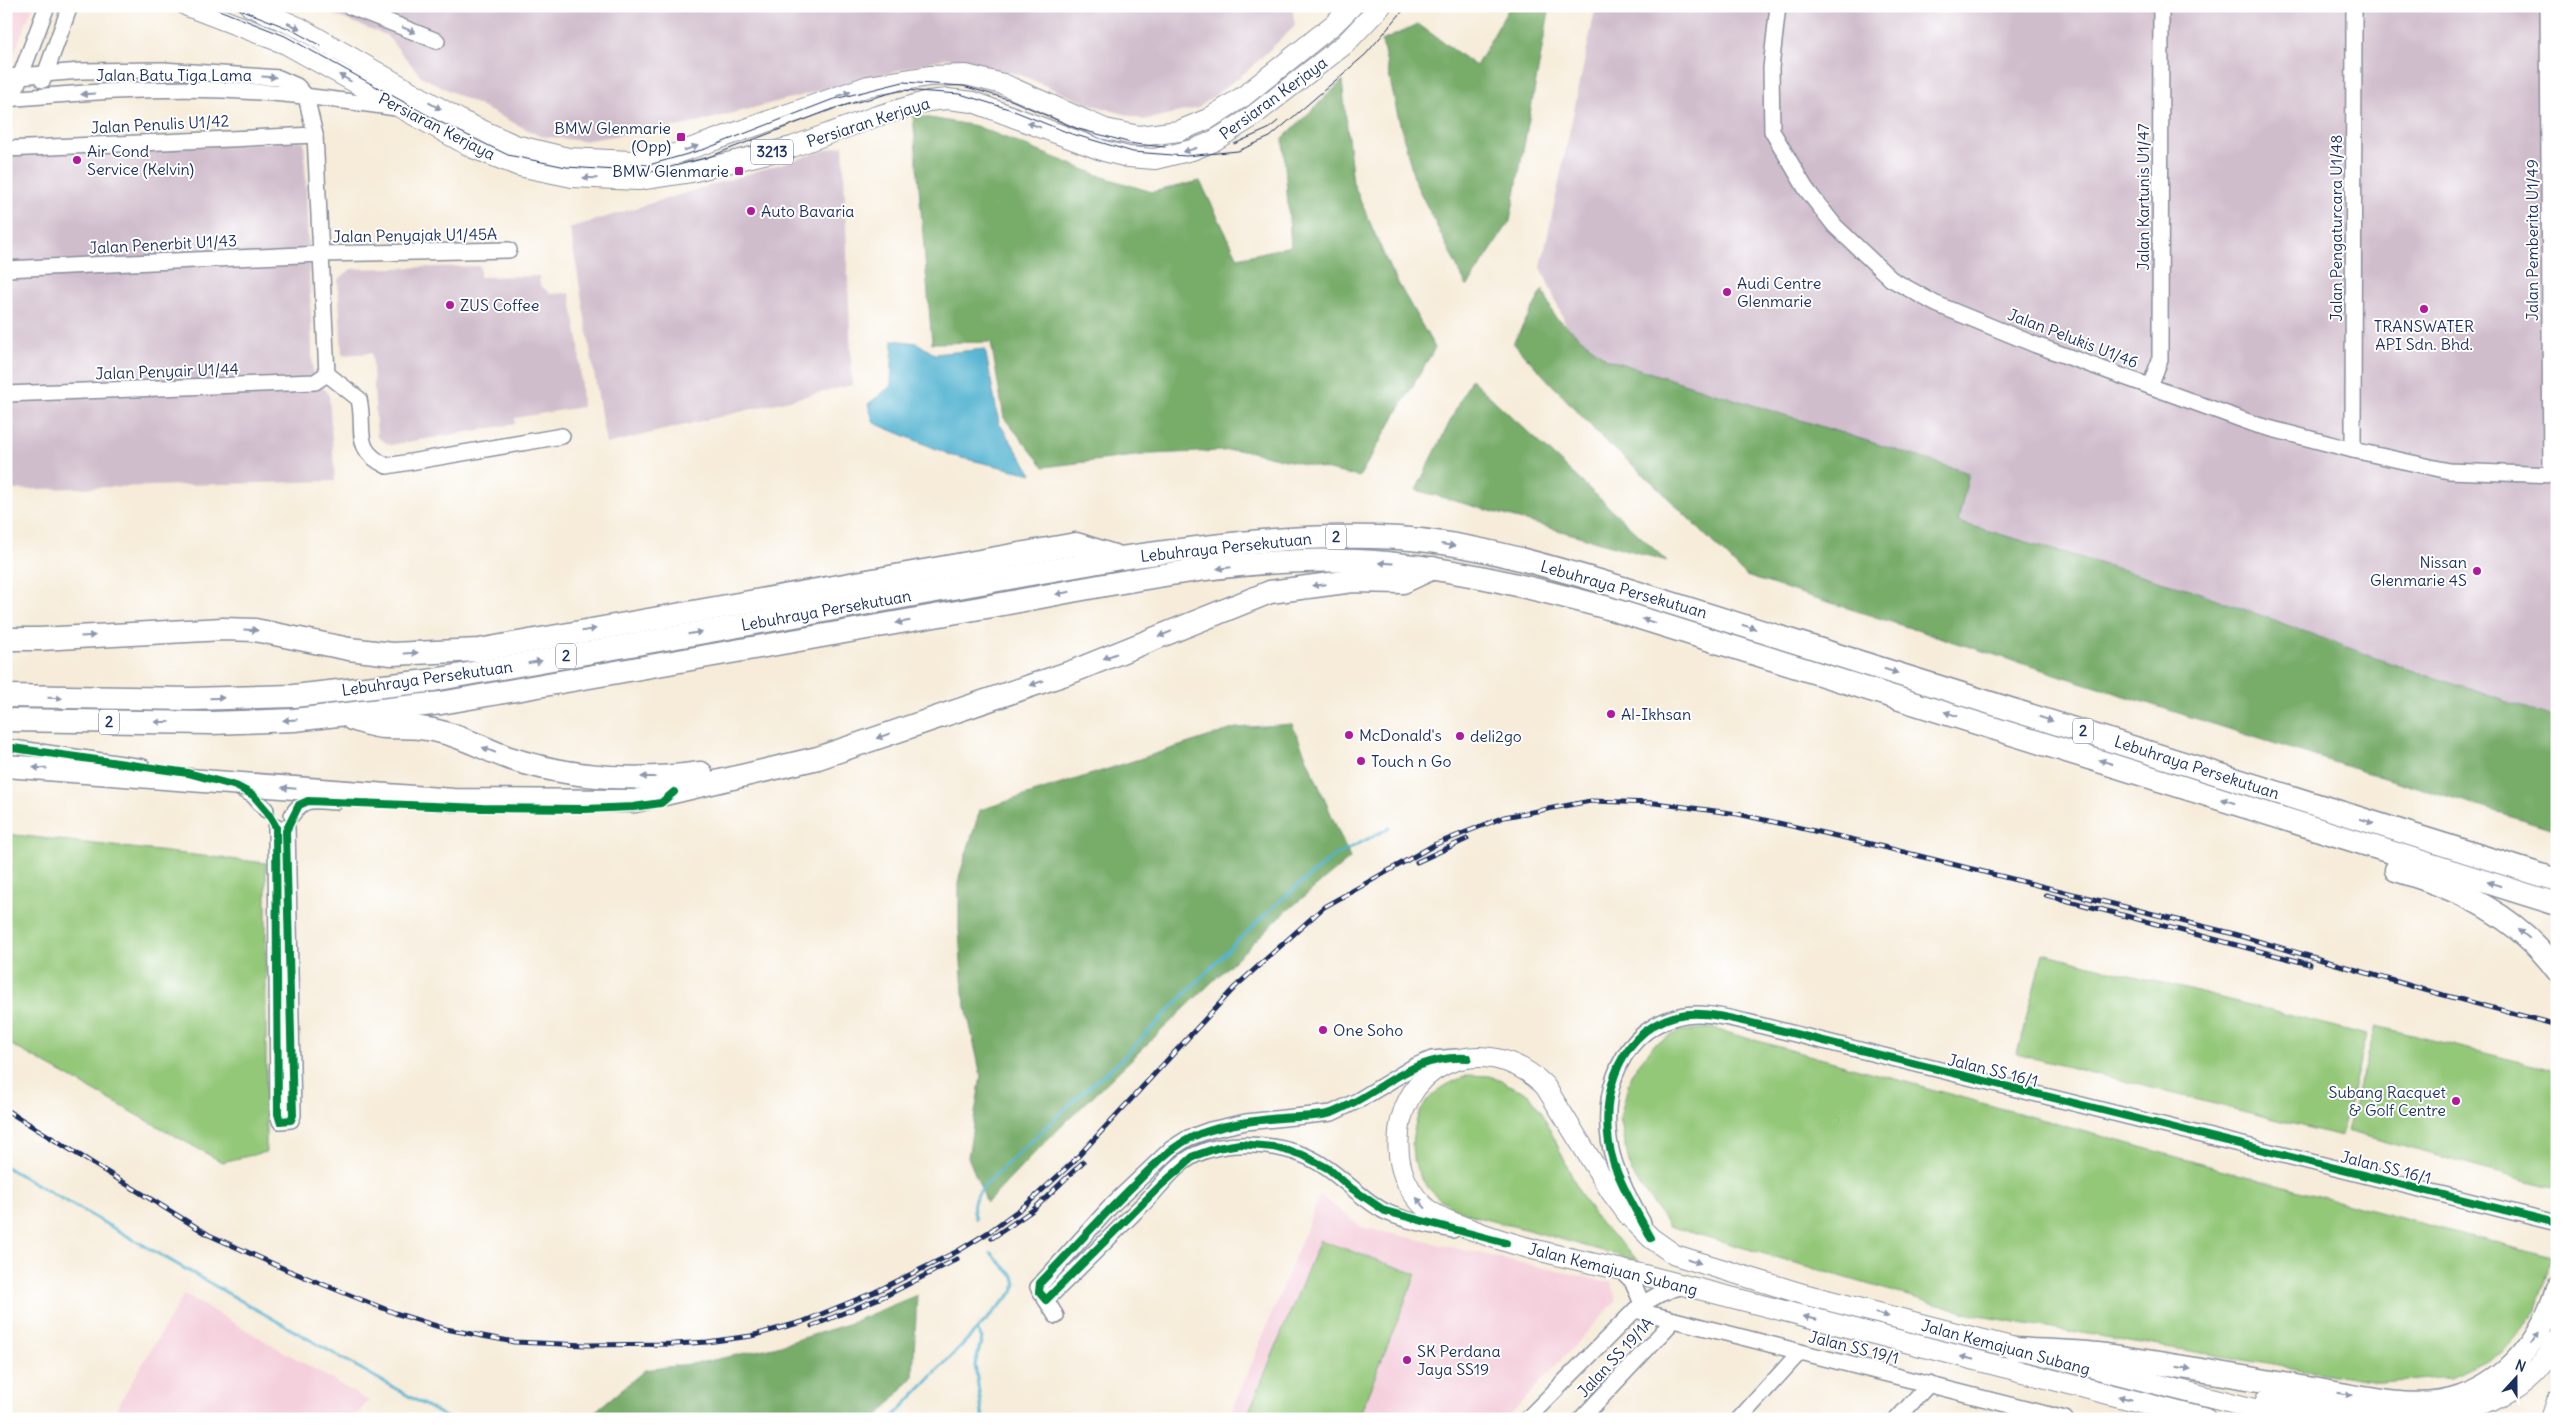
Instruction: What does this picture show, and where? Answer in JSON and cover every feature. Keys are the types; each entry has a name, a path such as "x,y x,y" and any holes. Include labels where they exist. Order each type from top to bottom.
{"highway":[{"name":"Lebuhraya Persekutuan","path":"6,696 191,699 294,696 428,681 1121,558 1218,544 1281,539 1360,537 1410,540 1467,548 1520,559 1694,610 2557,880"},
{"path":"6,639 40,639 223,629 255,630 349,649 392,654 479,650 1076,544 1121,558"},
{"name":"Lebuhraya Persekutuan","path":"6,720 211,723 339,716 441,703 1161,576 1295,562 1354,561 1434,568 1513,583 1608,608 2557,904"},
{"path":"6,766 453,800 635,801 818,758 1074,671 1270,592 1353,581 1403,582 1434,568"},
{"path":"339,716 383,727 416,726 445,733 508,757 549,769 584,775 674,777 818,758"},
{"path":"2275,816 2361,859 2416,876 2464,894 2501,914 2531,939 2557,970"},
{"path":"2014,1349 2104,1355 2382,1400 2434,1403 2460,1398 2476,1390 2516,1362 2542,1327 2552,1307 2557,1288"}],"main road":[{"name":"Persiaran Kerjaya","path":"187,6 286,44 473,148 519,166 572,177 638,180 691,172 792,147 877,116 928,101 946,99 973,102 1104,151 1128,157 1155,159 1192,150 1212,142 1249,119 1345,44 1382,6"},
{"name":"Persiaran Kerjaya","path":"250,6 300,28 462,121 515,145 568,158 630,161 675,154 868,86 929,76 966,75 1003,84 1106,129 1139,136 1179,131 1208,119 1238,100 1334,24 1352,6"},
{"name":"Jalan Kemajuan Subang","path":"2206,1419 1620,1269 1506,1243 1450,1222 1427,1209 1408,1184 1400,1164 1398,1142 1400,1120 1408,1097 1427,1075 1439,1067 1468,1058 1477,1057 1501,1060 1519,1066 1539,1080 1557,1103 1611,1192 1629,1216 1652,1238 1675,1255 1712,1268 1803,1294 2294,1419"},
{"path":"2446,1419 2487,1405 2512,1390 2537,1372 2557,1340"},
{"path":"2128,1378 2388,1419"},
{"path":"2551,1419 2557,1400"}],"street":[{"path":"9,99 13,76 32,43 47,6"},
{"path":"37,96 70,6"},
{"path":"348,6 437,41"},
{"name":"Jalan Pelukis U1/46","path":"1778,6 1771,68 1772,131 1806,189 1835,226 1888,277 1936,304 2036,345 2258,425 2353,450 2449,471 2554,474"},
{"name":"Jalan Kartunis U1/47","path":"2150,386 2160,360 2161,6"},
{"name":"Jalan Pengaturcara U1/48","path":"2353,450 2354,6"},
{"name":"Jalan Pemberita U1/49","path":"2548,6 2554,474"},
{"path":"58,40 57,57 62,65 81,71"},
{"path":"6,69 32,43"},
{"name":"Jalan Batu Tiga Lama","path":"13,76 81,71 163,70 279,78 297,86 306,96"},
{"name":"Jalan Batu Tiga Lama","path":"9,99 136,91 221,90 306,96"},
{"path":"400,109 306,96 315,135 326,374 359,398 365,448 371,458 387,466 562,436"},
{"path":"315,135 318,118 322,109 328,102 339,100"},
{"name":"Jalan Penulis U1/42","path":"6,149 315,135"},
{"name":"Jalan Penyajak U1/45A","path":"321,254 509,250"},
{"name":"Jalan Penerbit U1/43","path":"6,269 321,254"},
{"name":"Jalan Penyair U1/44","path":"6,394 315,382 326,374"},
{"path":"6,747 188,773 236,786 253,795 266,810"},
{"path":"285,823 293,1115 291,1120 284,1122 280,1121 278,1114 285,823 298,805 308,800 482,808 585,809 633,807 661,803 674,792"},
{"name":"Jalan SS 16/1","path":"1652,1238 1614,1164 1609,1140 1607,1113 1610,1092 1624,1053 1636,1038 1654,1024 1677,1016 1706,1014 1747,1022 2557,1223"},
{"path":"1056,1316 1039,1292 1040,1282 1114,1204 1171,1149 1188,1138 1210,1130 1246,1122 1332,1113 1359,1100 1415,1066 1432,1059 1468,1058"},
{"path":"1046,1300 1128,1218 1194,1156 1217,1148 1240,1144 1273,1148 1303,1155 1329,1169 1351,1188 1385,1211 1506,1243"},
{"path":"1114,1204 1128,1218"},
{"path":"1620,1269 1633,1282 1639,1307"},
{"path":"1527,1419 1639,1307 1672,1288 1685,1286"},
{"name":"Jalan SS 19/1","path":"1639,1307 1674,1320 2065,1419"},
{"name":"Jalan SS 19/1A","path":"1581,1419 1674,1320"},
{"path":"1739,1419 1800,1352"},
{"path":"1897,1419 1929,1384"}],"shaded area":[{"path":"6,6 33,6 15,51 6,58"},
{"path":"311,6 1292,6 1295,26 1248,70 1198,108 1144,120 1083,102 1021,75 946,58 687,125 582,141 540,136 422,77 386,35"},
{"path":"1596,6 2557,6 2557,790 1719,537 1576,348 1541,267"},
{"path":"304,141 313,373 329,396 335,481 6,490 6,155"},
{"path":"843,145 852,385 606,444 570,228"},
{"path":"480,266 480,277 539,276 540,285 551,294 570,293 579,345 582,407 515,418 515,424 390,445 377,437 372,353 342,355 338,280 351,269"},
{"name":"SK Perdana Jaya SS19","path":"1320,1195 1361,1227 1612,1283 1616,1301 1506,1419 1229,1419"},
{"path":"184,1294 369,1401 353,1419 110,1419"}],"green space":[{"path":"1510,6 1550,6 1510,221 1467,287 1415,182 1396,108 1382,41 1418,24 1476,66"},
{"path":"1342,81 1353,183 1390,269 1435,348 1359,477 1243,450 1151,454 1044,467 1004,418 991,342 932,343 913,115 976,126 1103,177 1152,192 1200,181 1238,258 1291,246 1283,138"},
{"path":"1543,290 1554,316 1607,359 1969,473 1958,522 2192,590 2390,663 2557,718 2557,830 2358,770 1746,576 1652,482 1603,439 1513,343"},
{"path":"1471,379 1667,561 1416,490"},
{"path":"1292,724 1350,858 1282,915 1046,1141 987,1203 968,1157 981,1076 963,993 959,930 959,877 980,810 1236,728"},
{"path":"6,834 266,863 266,1152 222,1162 6,1042"},
{"path":"2043,953 2367,1035 2341,1136 2017,1054"},
{"name":"Subang Racquet & Golf Centre","path":"2376,1026 2557,1071 2557,1189 2347,1131"},
{"path":"1711,1028 2303,1192 2552,1258 2537,1310 2505,1351 2451,1377 2382,1383 1973,1315 1669,1226 1631,1173 1620,1117 1631,1074 1654,1045 1680,1031"},
{"path":"1469,1075 1490,1076 1529,1094 1541,1111 1580,1193 1596,1219 1639,1261 1467,1214 1439,1198 1425,1184 1416,1168 1412,1150 1414,1131 1421,1110 1426,1102 1440,1089"},
{"path":"1320,1240 1416,1274 1358,1419 1246,1419"},
{"path":"917,1295 913,1376 876,1419 586,1419 645,1370 704,1362 774,1347 845,1325"}],"water":[{"path":"893,340 917,343 934,354 985,349 999,423 1032,474 953,456 874,423 868,404 891,386"}],"waterway":[{"path":"976,1219 973,1209 974,1201 985,1185 1080,1095 1120,1061 1232,946 1280,901 1333,857 1389,828"},
{"path":"6,1167 449,1419"},
{"path":"891,1419 1013,1292 1016,1284 1014,1277 991,1253"},
{"path":"977,1330 982,1338 975,1365 983,1419"}],"tram line":[{"path":"209,6 285,36 438,121 508,155 566,167 651,172 706,158 835,108 902,90 960,94 1009,109 1069,133 1133,152 1186,156 1238,151 1270,137 1366,54 1407,6"},
{"path":"232,6 290,29 321,46"},
{"path":"631,164 649,165 705,149 831,100 903,82 963,86 1011,100 1075,128 1135,144 1165,147"},
{"path":"1234,144 1268,129 1278,121"}],"railway":[{"path":"6,1110 209,1235 287,1270 395,1313 446,1329 514,1342 586,1345 675,1344 751,1336 802,1322 875,1292 958,1251 989,1232 1027,1204 1072,1163 1235,987 1324,907 1436,844 1504,817 1591,801 1655,803 1738,814 1859,841 2230,933 2425,990 2557,1025"},
{"path":"1417,862 1467,839"},
{"path":"2046,895 2309,964"},
{"path":"992,1238 1033,1210 1083,1162"},
{"path":"812,1326 887,1295 957,1259"}],"cycle path":[{"path":"6,747 188,773 236,786 253,795 266,810 276,827 278,1114 280,1121 291,1120 293,1115 286,831 299,805 308,801 482,808 585,809 633,807 661,803 674,792"},
{"path":"1651,1238 1626,1193 1614,1164 1607,1120 1609,1097 1615,1075 1624,1056 1637,1038 1655,1025 1685,1014 1712,1015 1747,1022 2557,1223"},
{"path":"1468,1058 1448,1058 1413,1068 1351,1104 1328,1114 1237,1124 1211,1130 1188,1139 1160,1159 1111,1208 1040,1283 1039,1292 1046,1300 1160,1186 1194,1156 1217,1148 1240,1144 1273,1147 1303,1155 1329,1169 1351,1188 1385,1211 1506,1243"}],"place":[{"name":"BMW Glenmarie (Opp)","path":"681,137"},
{"name":"Air Cond Service (Kelvin)","path":"77,160"},
{"name":"BMW Glenmarie","path":"739,171"},
{"name":"Auto Bavaria","path":"751,211"},
{"name":"Audi Centre Glenmarie","path":"1727,292"},
{"name":"ZUS Coffee","path":"450,305"},
{"name":"TRANSWATER API Sdn. Bhd.","path":"2424,309"},
{"name":"Nissan Glenmarie 4S","path":"2477,571"},
{"name":"Al-Ikhsan","path":"1611,714"},
{"name":"McDonald's","path":"1349,735"},
{"name":"deli2go","path":"1460,736"},
{"name":"Touch n Go","path":"1361,761"},
{"name":"One Soho","path":"1323,1030"},
{"name":"Subang Racquet & Golf Centre","path":"2456,1101"},
{"name":"SK Perdana Jaya SS19","path":"1407,1360"}]}
